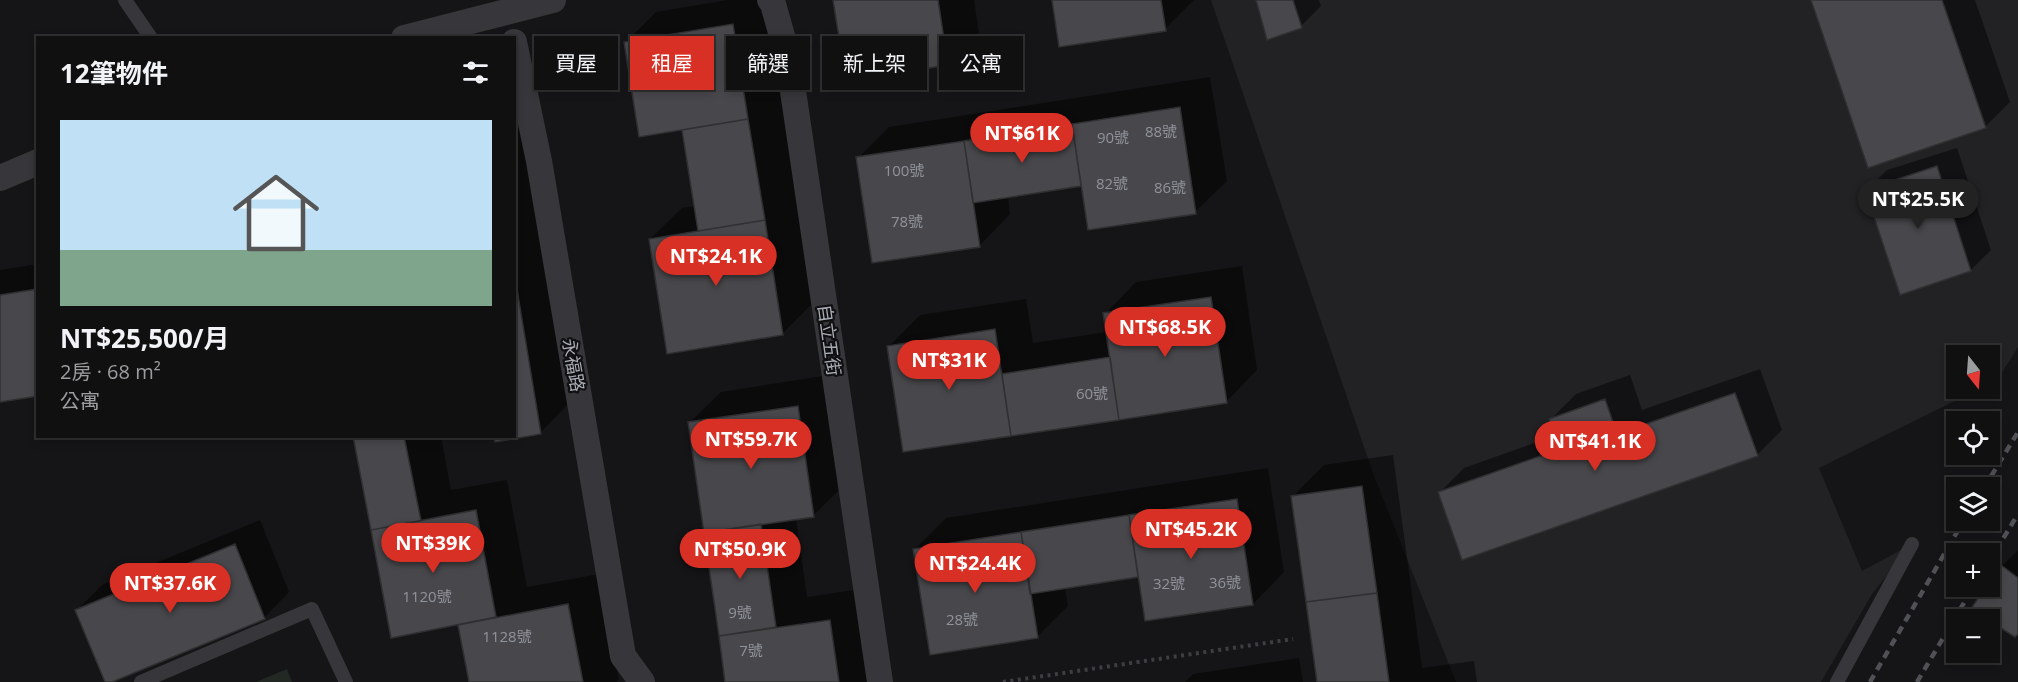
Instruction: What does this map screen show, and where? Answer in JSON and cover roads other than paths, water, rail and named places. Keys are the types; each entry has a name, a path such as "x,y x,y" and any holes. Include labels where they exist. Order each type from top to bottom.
{"street":[{"path":"410,36 505,5 553,0"},
{"name":"自立五街","path":"770,0 788,57 880,682"},
{"path":"505,5 513,36"},
{"name":"永福路","path":"516,51 542,172 623,656 642,682"},
{"path":"0,178 36,163"}],"lane":[{"path":"125,0 150,36"},
{"path":"1837,682 1912,544"},
{"path":"141,682 312,609 346,682"}],"railway":[{"path":"1991,477 2018,432"},
{"path":"2000,544 2018,514"},
{"path":"1870,682 1958,531"},
{"path":"1917,682 1967,597"}]}
